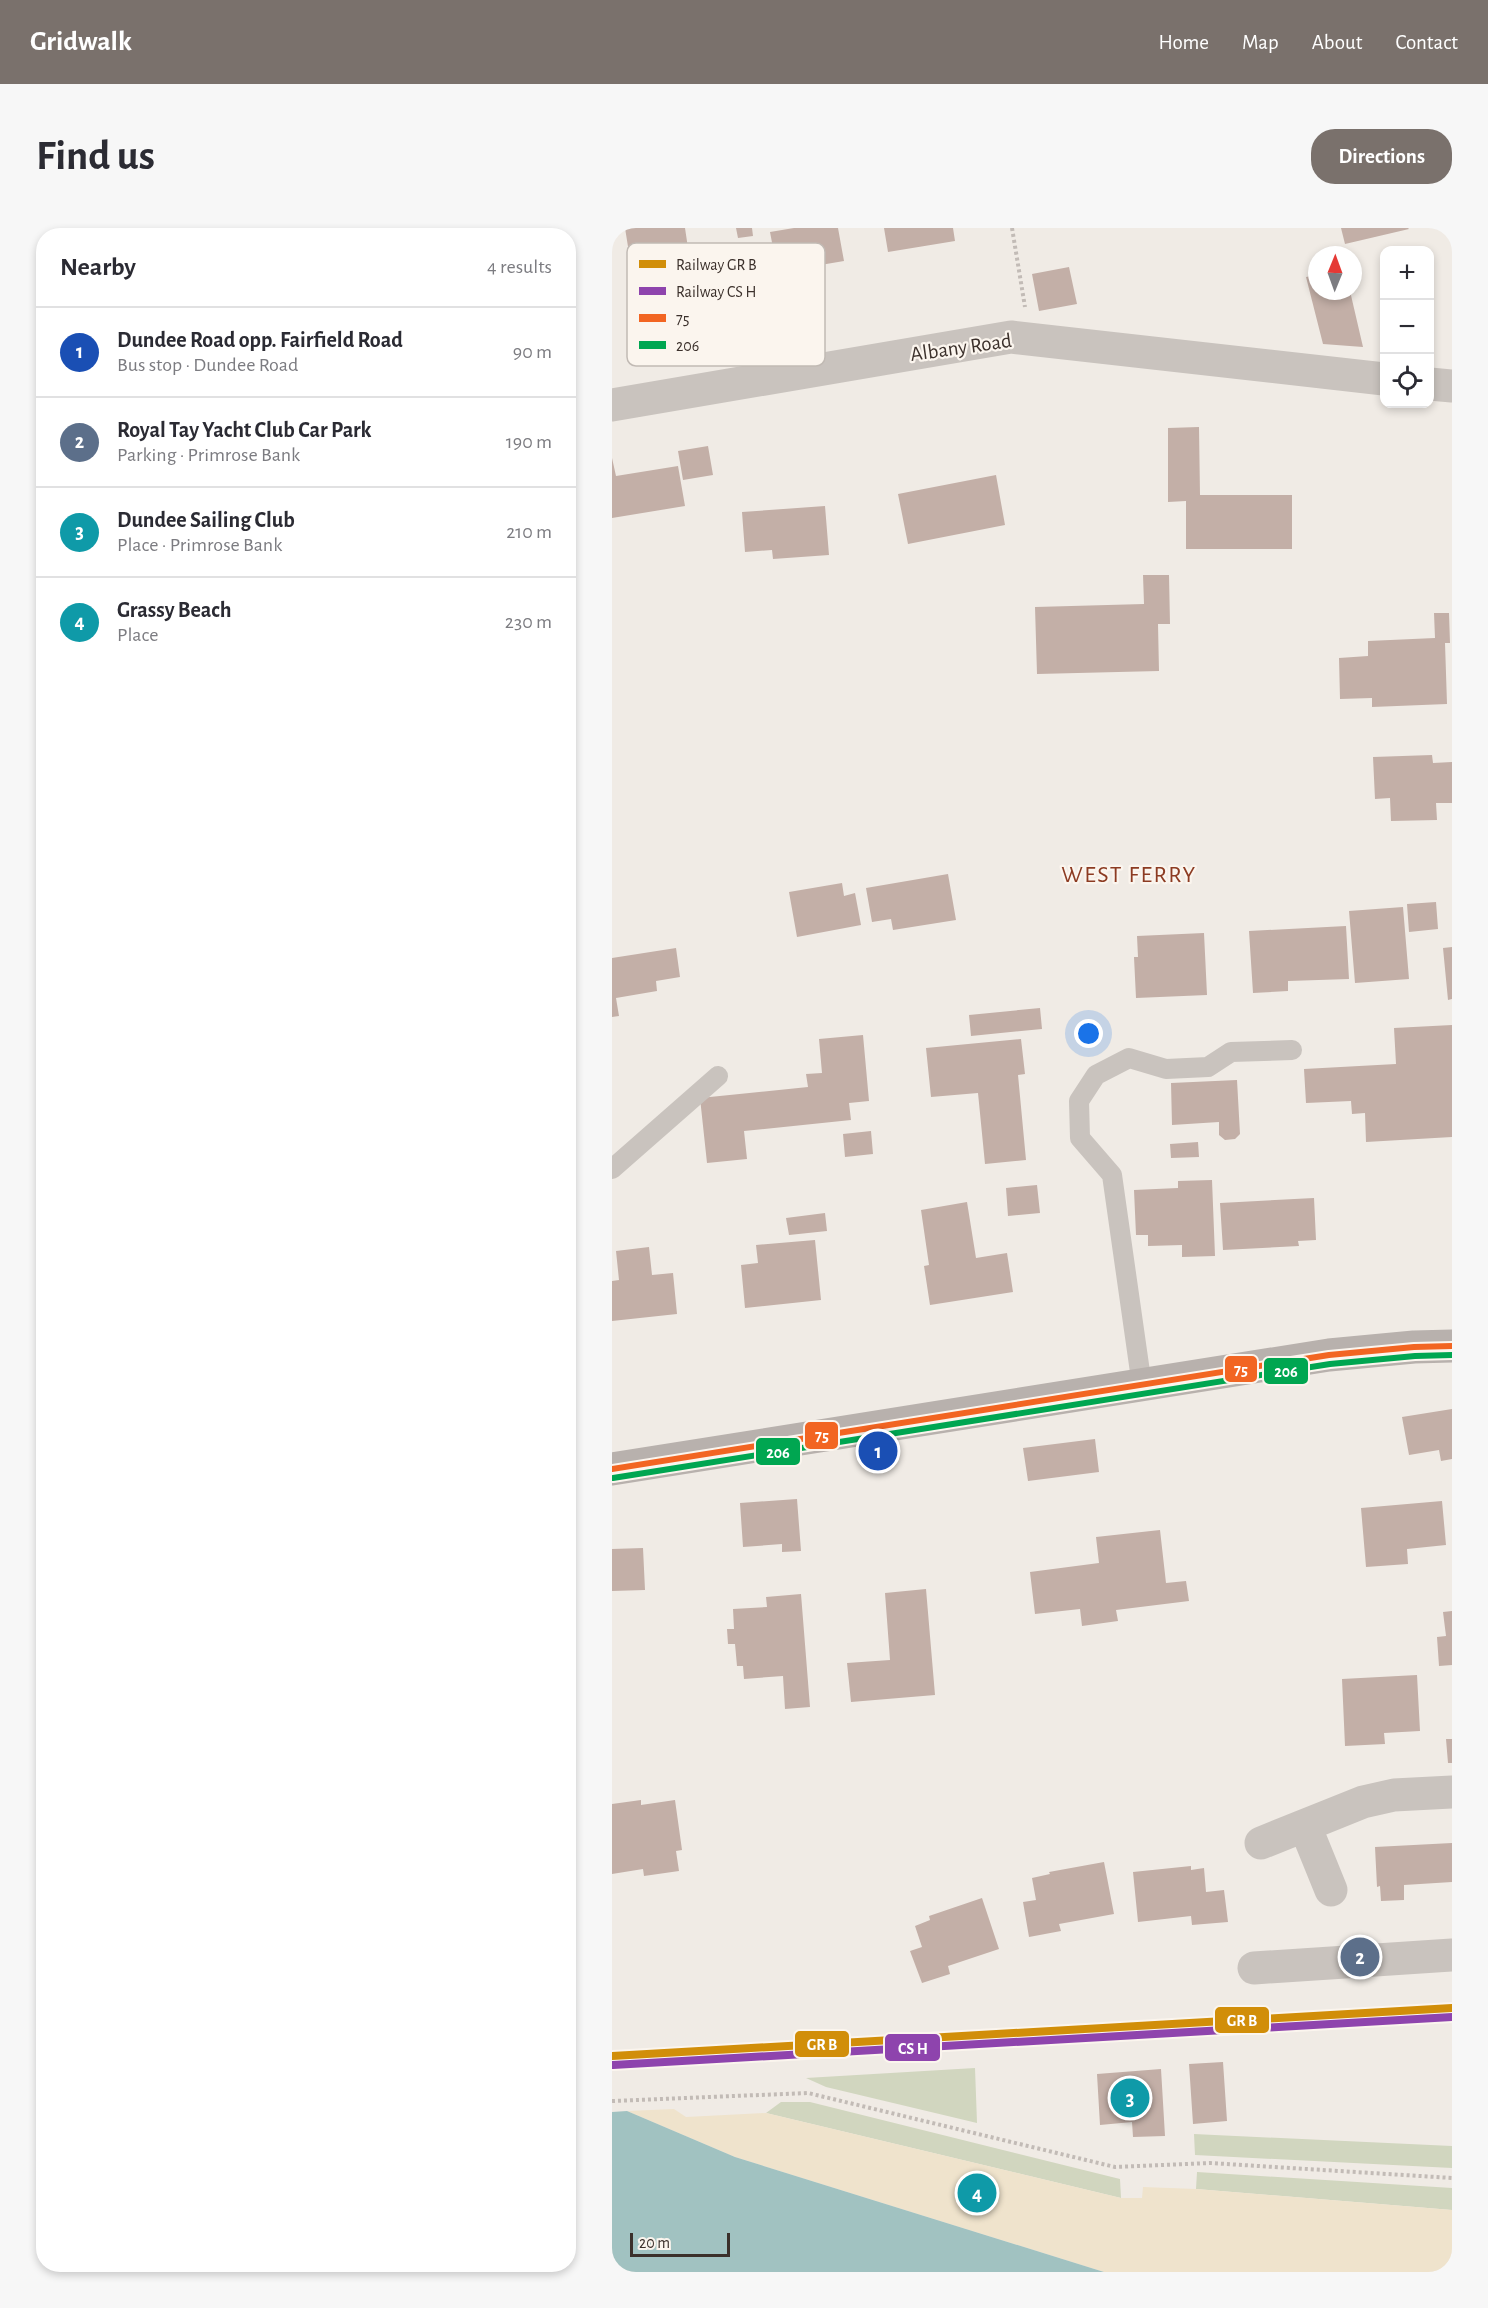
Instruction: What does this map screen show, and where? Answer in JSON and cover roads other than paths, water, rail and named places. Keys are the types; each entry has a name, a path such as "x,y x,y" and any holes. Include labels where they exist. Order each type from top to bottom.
{"main road":[{"path":"612,1469 1329,1355 1452,1346"}],"street":[{"name":"Albany Road","path":"612,405 1011,337 1380,379"},
{"path":"1434,384 1452,386"},
{"path":"1261,1843 1363,1802 1394,1795 1452,1792"},
{"path":"1305,1826 1331,1890"},
{"path":"1254,1968 1452,1956"}],"lane":[{"path":"1142,1386 1112,1175 1080,1138 1079,1101 1096,1075 1130,1058 1166,1069 1197,1068 1208,1067 1231,1052 1292,1050"},
{"path":"612,1169 718,1076"}],"water":[{"path":"627,2111 735,2157 1104,2272 612,2272 612,2112"}],"place":[{"name":"Dundee Road opp. Fairfield Road","path":"878,1451"},
{"name":"Royal Tay Yacht Club Car Park","path":"1360,1957"},
{"name":"Dundee Sailing Club","path":"1130,2098"},
{"name":"Grassy Beach","path":"977,2193"}],"district":[{"name":"WEST FERRY","path":"1129,874"}]}
